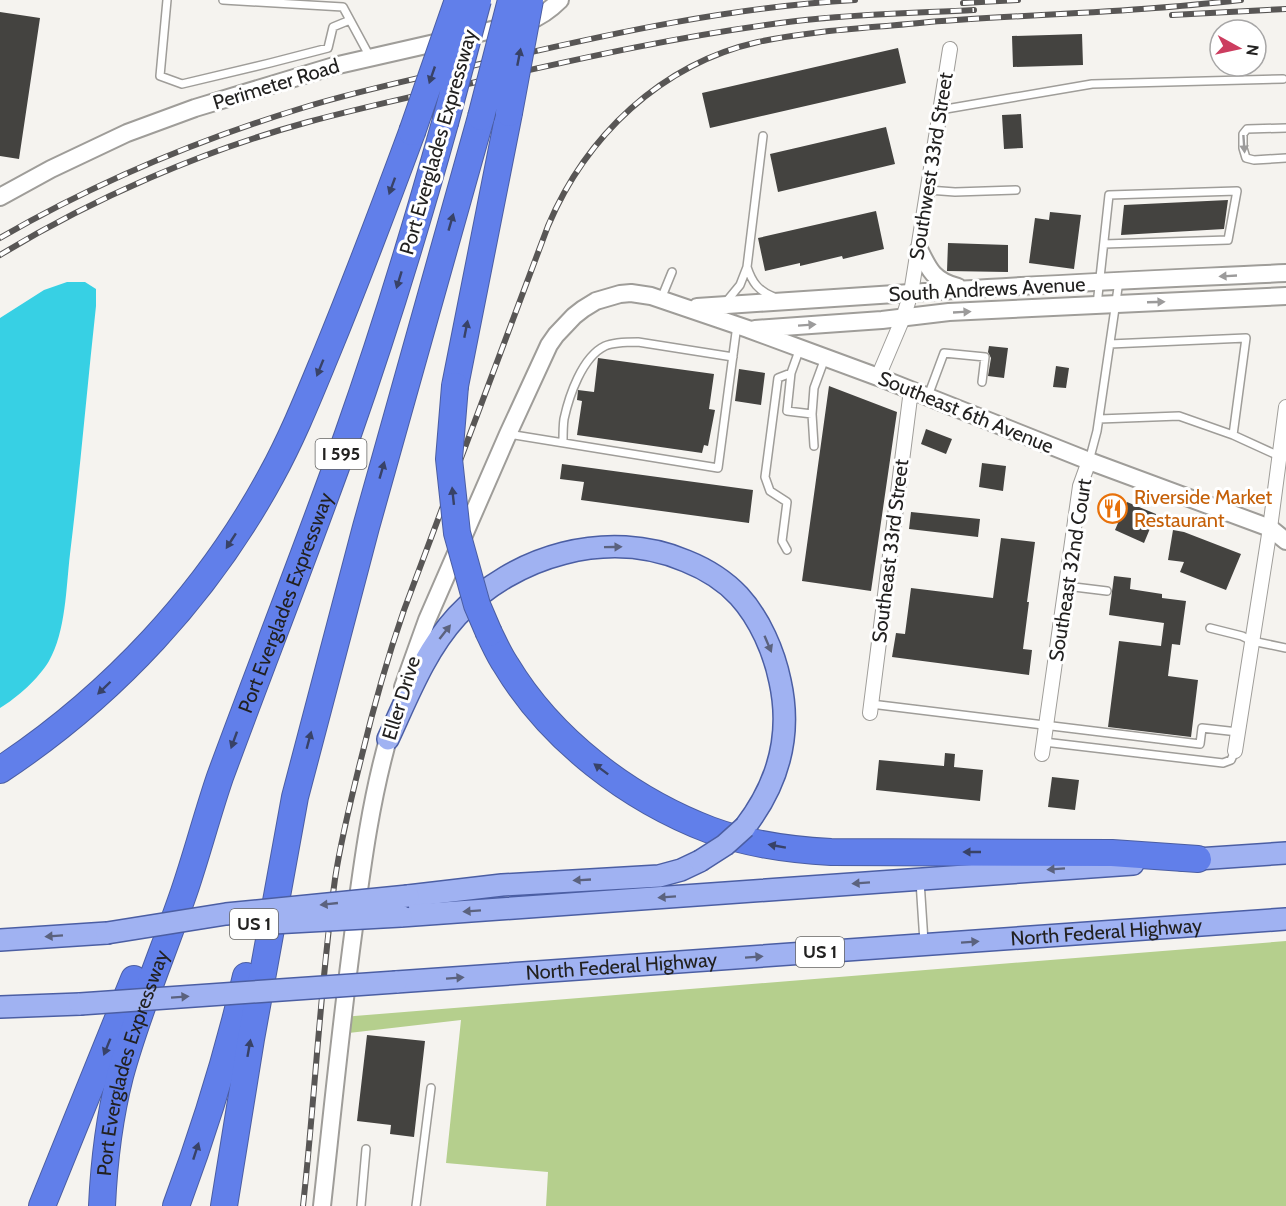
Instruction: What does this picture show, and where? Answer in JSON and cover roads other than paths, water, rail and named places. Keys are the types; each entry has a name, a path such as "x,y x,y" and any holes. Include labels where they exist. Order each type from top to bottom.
{"highway":[{"path":"0,770 82,708 159,633 220,557 271,476 311,390 367,253 458,0"},
{"name":"Port Everglades Expressway","path":"102,1206 110,1126 120,1077 143,1002 183,893 219,780 355,413 406,258 478,0"},
{"name":"Port Everglades Expressway","path":"225,1206 245,1072 294,796 366,527 481,117 511,0"},
{"path":"530,0 454,386 449,459 457,533 477,605 506,666 536,707 560,733 598,767 629,789 667,811 711,830 755,842 804,850 843,852 1112,853 1198,859"},
{"path":"42,1206 171,888 219,780"},
{"path":"176,1206 218,1081 264,901 294,796"}],"main road":[{"path":"388,739 424,662 434,646 471,602 525,567 547,558 595,547 623,546 665,553 694,564 730,587 747,606 764,635 776,663 783,693 784,724 781,752 768,792 745,826 725,845 700,861 671,873 648,877 519,884 404,906"},
{"name":"US 1","path":"0,940 107,933 404,906 920,879 1286,853"},
{"name":"North Federal Highway","path":"0,1007 80,1004 1286,919"}],"street":[{"name":"Perimeter Road","path":"0,197 86,152 160,120 292,78 370,57 527,22 553,8 560,0"},
{"name":"Southwest 33rd Street","path":"878,377 903,318 911,292 950,50"},
{"path":"919,249 925,262 939,279 947,284 968,290"},
{"name":"South Andrews Avenue","path":"688,308 911,292 1286,273"},
{"name":"Eller Drive","path":"322,1206 342,1017 369,824 388,739 404,684 427,620 508,434 549,345 556,335 574,316 596,301 620,294 642,294 661,299"},
{"name":"South Andrews Avenue","path":"743,327 903,318 949,312 1286,296"},
{"name":"Southeast 6th Avenue","path":"661,299 878,377 1089,461 1278,527 1286,541"},
{"name":"Southeast 33rd Street","path":"870,708 911,390"},
{"path":"1235,752 1252,641 1278,527 1282,472 1280,456 1286,407"},
{"name":"Southeast 32nd Court","path":"1043,748 1080,486 1089,461"}],"lane":[{"path":"167,0 160,76 182,84 328,48 333,27 350,20"},
{"path":"223,0 343,7 370,57"},
{"path":"940,110 1092,84 1283,79"},
{"path":"1286,128 1247,129 1243,134 1246,158 1254,160 1286,158"},
{"path":"723,306 740,285 747,267 763,136"},
{"path":"928,190 955,192 1016,190"},
{"path":"1097,305 1109,195 1237,190 1228,240 1104,244"},
{"path":"747,267 754,285 760,290 790,302"},
{"path":"661,299 672,272"},
{"name":"Southeast 32nd Court","path":"1089,461 1097,432 1119,281"},
{"path":"508,434 718,468 733,357 743,327"},
{"path":"1110,344 1246,338 1233,435"},
{"path":"563,442 564,421 577,378 590,358 605,346 638,342 733,357"},
{"path":"800,348 791,373 787,411 812,414"},
{"path":"928,396 944,352 985,357 982,382"},
{"path":"814,446 812,414 814,388 825,358"},
{"path":"787,550 782,541 787,502 770,491 765,477 778,378 791,373"},
{"path":"1099,419 1179,416 1233,435 1280,456"},
{"path":"1066,586 1107,591"},
{"path":"1210,628 1242,636 1252,641 1286,648"},
{"path":"870,708 1047,724 1200,744 1202,728 1238,732"},
{"path":"1043,748 1223,763 1231,760 1235,752"},
{"path":"920,879 924,945"},
{"path":"416,1206 431,1088"},
{"path":"361,1206 366,1149"}],"water":[{"path":"67,282 85,282 96,289 96,306 62,623 55,649 40,674 0,708 0,318 44,290"}],"railway":[{"path":"0,238 72,199 146,165 260,121 323,102 396,83 628,31 718,15 809,3 855,0"},
{"path":"963,3 1018,0"},
{"path":"303,1206 325,961 335,879 375,703 404,610 548,226 583,162 631,108 659,86 690,67 758,42 822,32 929,22 1127,10 1241,0"},
{"path":"1172,15 1286,9"},
{"path":"0,255 73,214 150,178 228,147 350,111 595,56 756,26 863,15 974,10"}],"place":[{"name":"Riverside Market Restaurant","path":"1113,509"}]}
